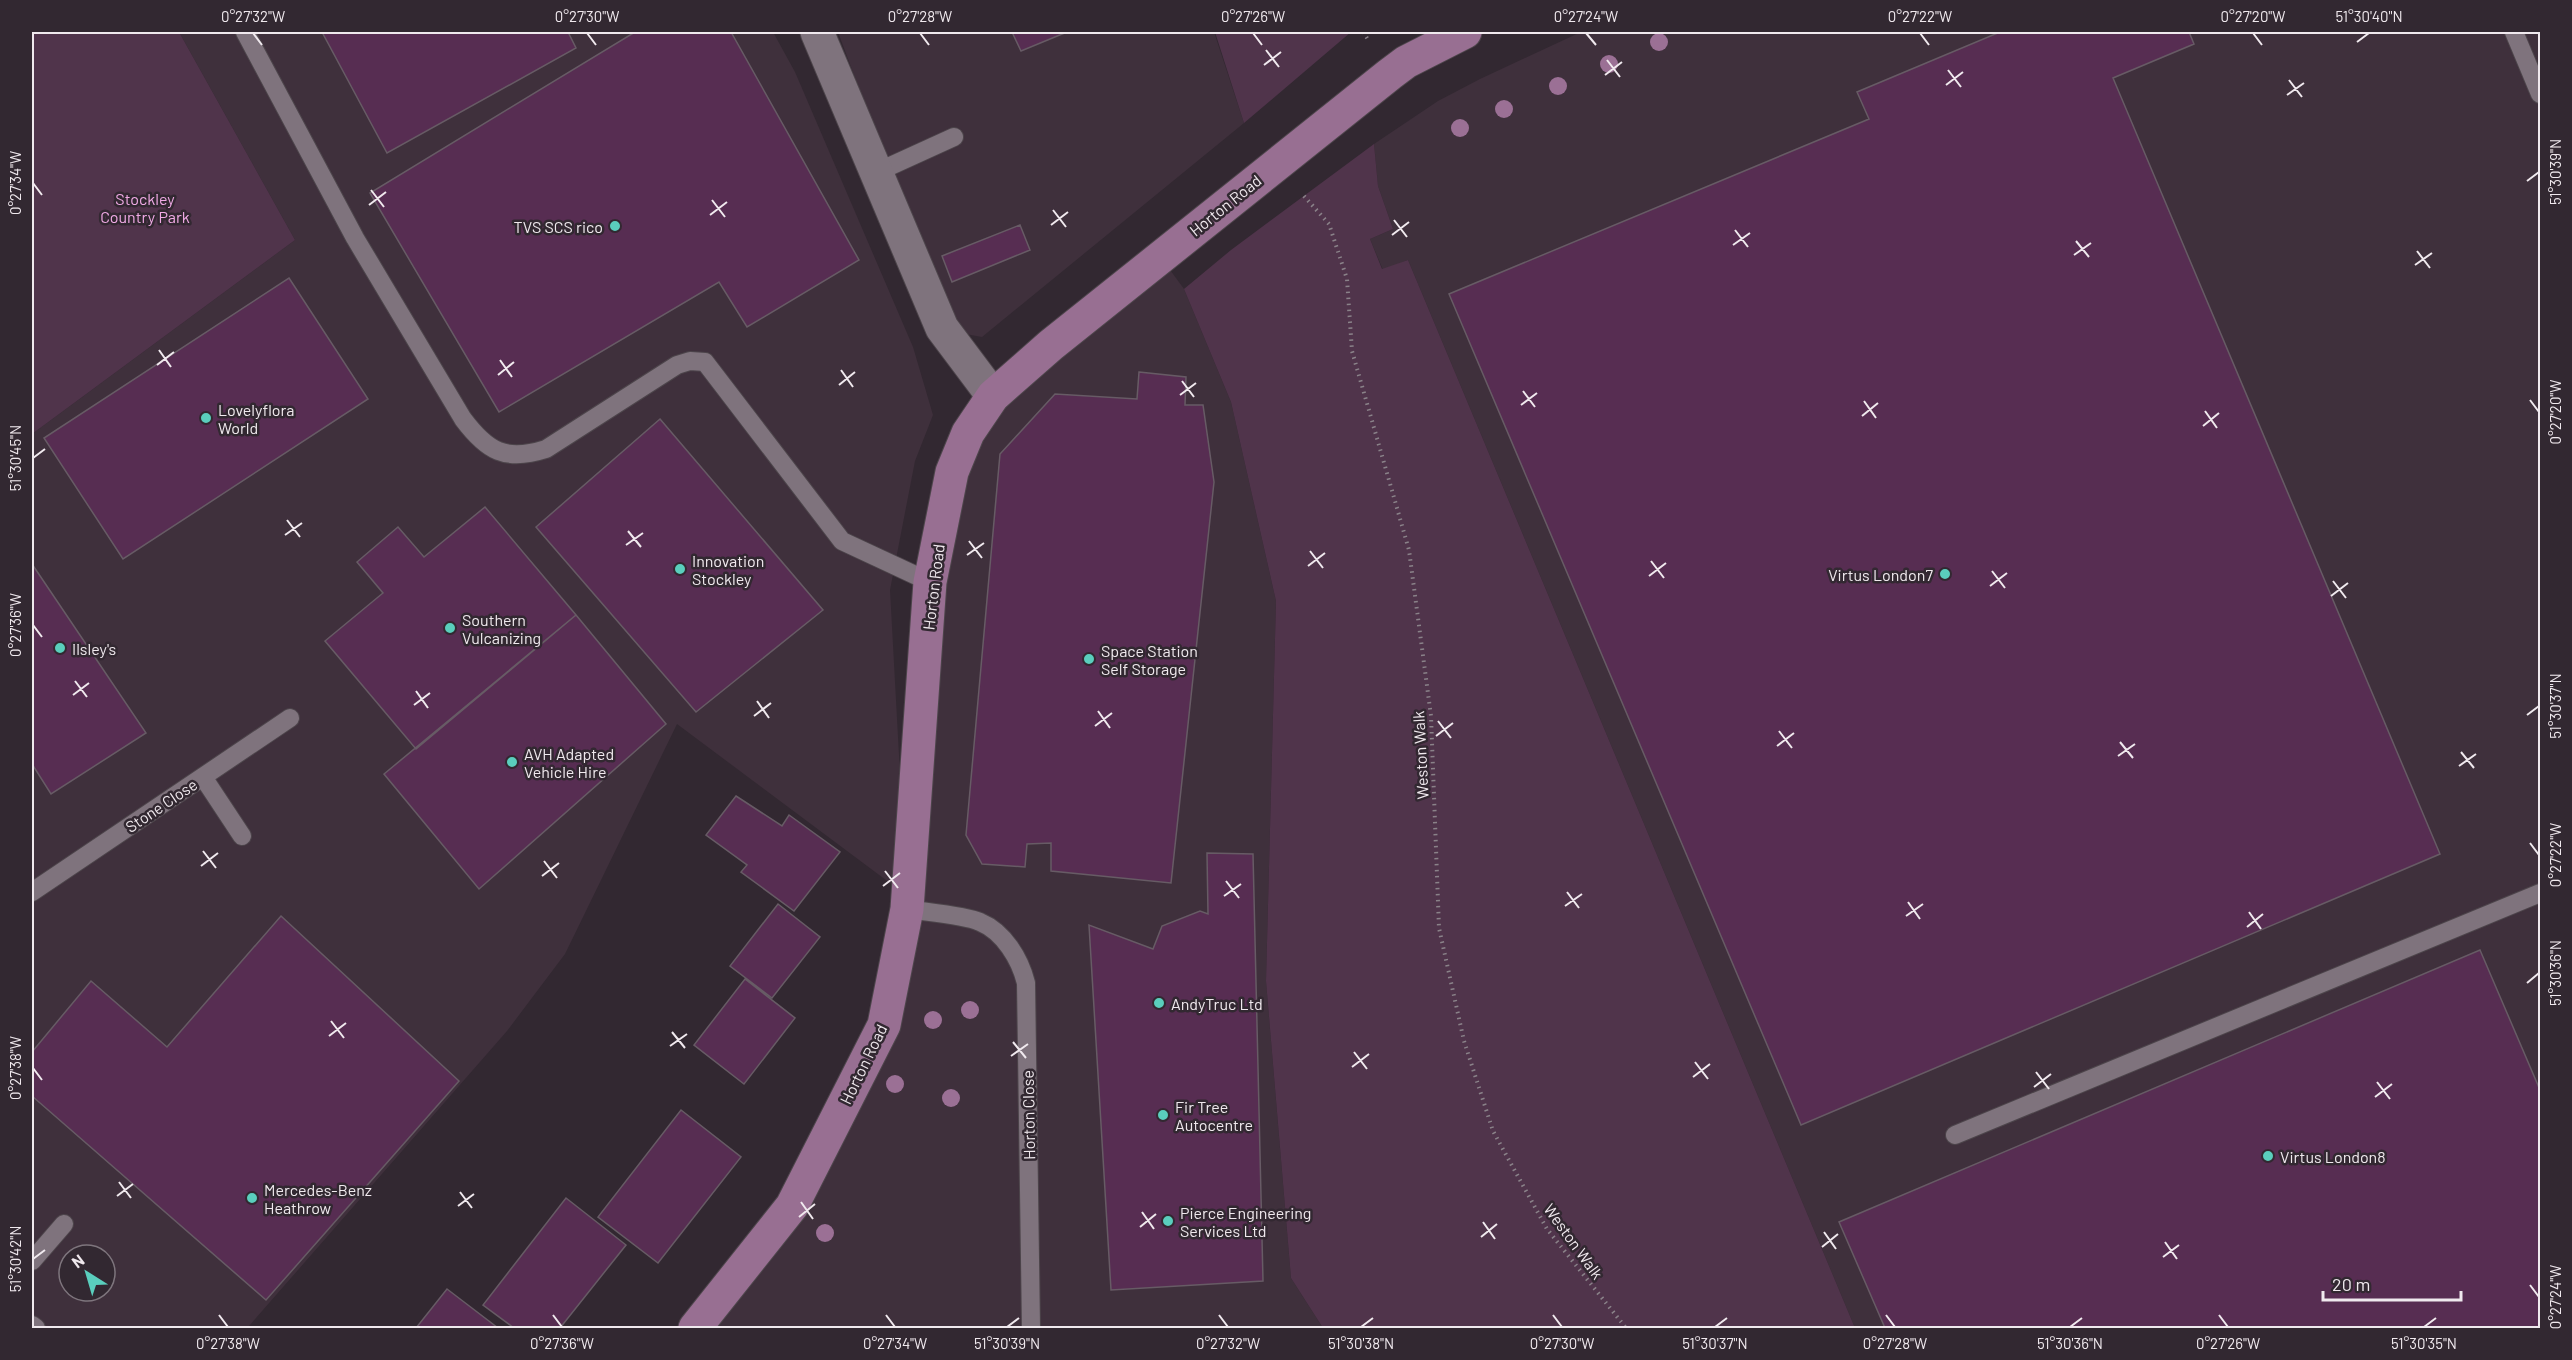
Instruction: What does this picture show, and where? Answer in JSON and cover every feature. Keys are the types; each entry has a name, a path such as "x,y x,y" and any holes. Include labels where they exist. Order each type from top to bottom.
{"street":[{"path":"818,32 875,173 942,328 993,396"},
{"name":"Horton Road","path":"695,1329 792,1206 884,1025 907,909 930,582 952,472 968,434 993,396 1051,345 1406,62 1465,32"}],"lane":[{"path":"245,32 355,238 463,419 484,443 497,452 513,456 524,456 546,449 681,363 705,362 842,541 930,582"},
{"path":"2514,32 2541,94"},
{"path":"875,173 954,137"},
{"name":"Stone Close","path":"32,892 290,718"},
{"path":"203,777 242,836"},
{"path":"1955,1135 2541,892"},
{"name":"Horton Close","path":"907,909 980,922 997,934 1021,964 1026,983 1031,1329"},
{"path":"32,1261 64,1224"},
{"path":"32,1324 36,1329"}],"path":[{"name":"Weston Walk","path":"1277,163 1329,224 1347,279 1352,351 1409,550 1431,716 1439,928 1464,1041 1493,1131 1547,1229 1626,1329"}],"shaded area":[{"path":"179,32 773,32 795,72 913,347 933,415 915,461 890,590 904,847 902,892 677,724 565,954 507,1031 249,1326 252,1328 32,1328 32,434 295,240"},
{"path":"838,32 1214,32 1244,123 982,337 960,333 876,134"},
{"path":"1581,32 2540,32 2540,1328 1855,1328 1408,260 1383,270 1370,239 1393,229 1378,186 1374,144 1438,101"},
{"path":"1165,263 1184,289 1231,402 1276,601 1266,981 1291,1278 1323,1328 713,1328 866,1085 944,585 966,471 992,408"}],"green space":[{"name":"Stockley Country Park","path":"32,32 179,32 295,240 32,434"},
{"path":"1215,32 1351,32 1244,123"},
{"path":"1374,144 1378,186 1393,229 1370,239 1382,269 1408,260 1855,1328 1323,1328 1291,1278 1266,981 1276,601 1231,402 1184,289 1231,250"}],"building":[{"path":"322,32 568,32 576,48 387,153"},
{"name":"TVS SCS rico","path":"635,32 731,32 859,260 747,327 719,282 499,412 370,193"},
{"path":"1012,32 1067,32 1021,51"},
{"name":"Virtus London7","path":"2000,32 2189,32 2194,44 2113,78 2440,854 1801,1125 1449,294 1869,119 1857,92"},
{"path":"1020,225 1030,250 952,282 942,256"},
{"name":"Lovelyflora World","path":"289,278 368,399 123,559 44,438"},
{"name":"Space Station Self Storage","path":"1139,372 1186,377 1185,405 1203,405 1214,482 1171,883 1051,871 1051,843 1027,844 1025,867 982,864 966,835 1000,454 1055,394 1137,399"},
{"name":"Innovation Stockley","path":"660,419 823,610 696,712 536,527"},
{"name":"Southern Vulcanizing","path":"485,507 576,615 416,749 325,641 383,593 357,562 398,527 424,557"},
{"name":"Ilsley's","path":"32,564 146,733 51,794 32,764"},
{"name":"AVH Adapted Vehicle Hire","path":"576,615 666,724 479,889 384,774"},
{"path":"736,796 782,826 789,815 840,852 794,911 741,872 747,865 706,835"},
{"path":"1207,853 1253,854 1263,1281 1111,1290 1089,925 1153,949 1162,926 1200,911 1208,914"},
{"path":"778,904 820,937 772,998 730,966"},
{"name":"Mercedes-Benz Heathrow","path":"281,916 459,1081 266,1300 32,1096 32,1052 91,981 167,1047"},
{"name":"Virtus London8","path":"2480,950 2540,1090 2540,1328 1885,1328 1839,1222"},
{"path":"745,979 795,1018 744,1084 694,1045"},
{"path":"681,1110 741,1157 658,1263 598,1217"},
{"path":"566,1198 626,1245 560,1328 514,1328 483,1305"},
{"path":"447,1289 498,1328 416,1328"}],"place":[{"name":"TVS SCS rico","path":"615,226"},
{"name":"Lovelyflora World","path":"206,418"},
{"name":"Innovation Stockley","path":"680,569"},
{"name":"Virtus London7","path":"1945,574"},
{"name":"Southern Vulcanizing","path":"450,628"},
{"name":"Ilsley's","path":"60,648"},
{"name":"Space Station Self Storage","path":"1089,659"},
{"name":"AVH Adapted Vehicle Hire","path":"512,762"},
{"name":"AndyTruc Ltd","path":"1159,1003"},
{"name":"Fir Tree Autocentre","path":"1163,1115"},
{"name":"Virtus London8","path":"2268,1156"},
{"name":"Mercedes-Benz Heathrow","path":"252,1198"},
{"name":"Pierce Engineering Services Ltd","path":"1168,1221"}]}
